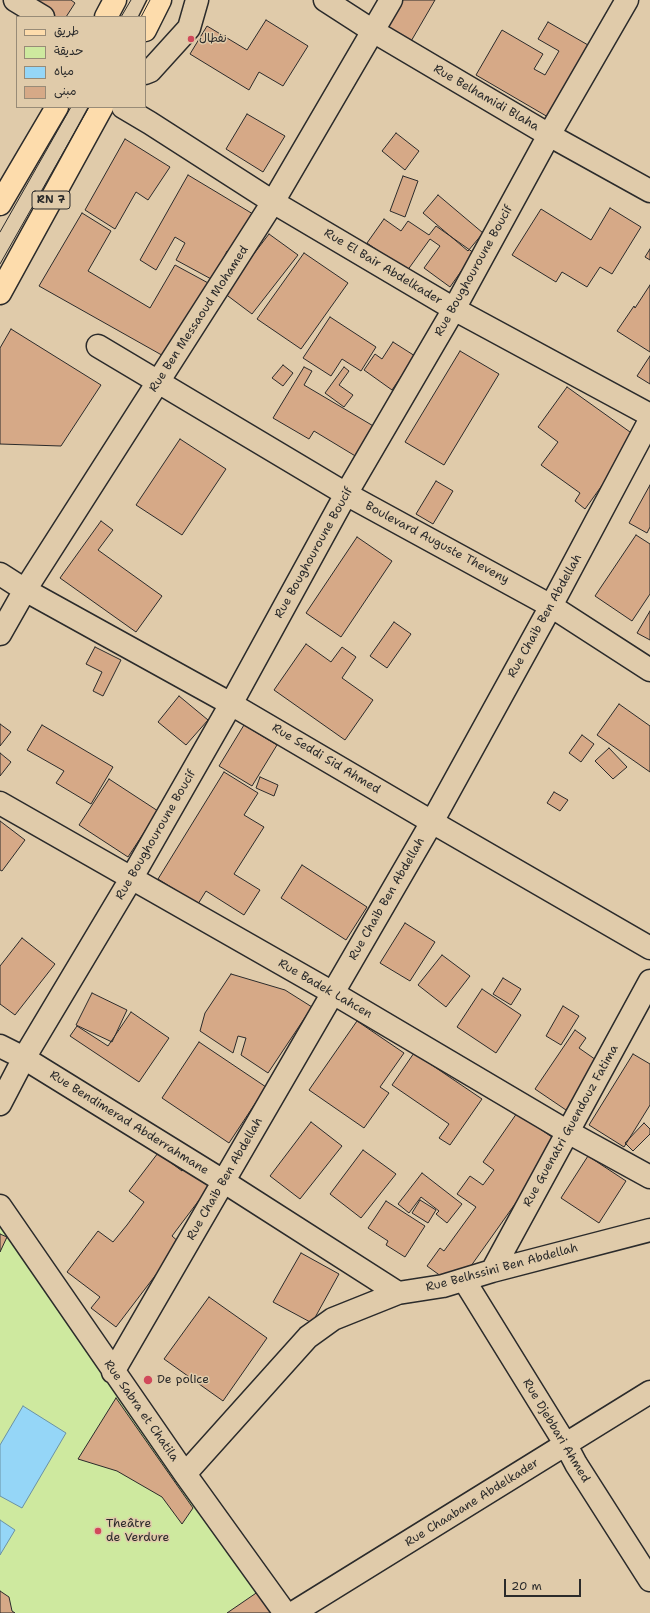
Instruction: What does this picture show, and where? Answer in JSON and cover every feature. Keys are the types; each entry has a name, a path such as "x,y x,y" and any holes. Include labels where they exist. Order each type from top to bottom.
{"main road":[{"path":"107,16 115,0"},
{"path":"146,28 160,0"},
{"path":"0,204 56,108"},
{"name":"RN 7","path":"0,293 101,108"}],"street":[{"path":"15,0 41,16"},
{"path":"146,73 150,71 189,28 197,0"},
{"name":"Rue Belhamidi Blaha","path":"325,0 373,31 549,135 650,192"},
{"name":"Rue Ben Messaoud Mohamed","path":"0,634 25,590 273,202 391,0"},
{"name":"Rue Boughouroune Boucif","path":"0,1104 24,1058 131,879 232,704 346,494 454,309 549,135 627,0"},
{"name":"Rue El Bair Abdelkader","path":"125,108 273,202 454,309 650,415"},
{"name":"Boulevard Auguste Theveny","path":"98,346 346,494 551,606 650,670"},
{"name":"Rue Chaib Ben Abdellah","path":"114,1372 223,1181 432,822 551,606 650,420"},
{"name":"Rue Seddi Sid Ahmed","path":"0,574 25,590 232,704 650,948"},
{"name":"Rue Badek Lahcen","path":"0,803 333,993 568,1132 650,1177"},
{"name":"Rue Guenatri Guendouz Fatima","path":"492,1271 650,981"},
{"name":"Rue Bendimerad Abderrahmane","path":"0,1046 24,1058 223,1181 398,1293"},
{"name":"Rue Sabra et Chatila","path":"0,1206 185,1474 286,1613"},
{"name":"Rue Belhssini Ben Abdellah","path":"185,1474 308,1337 333,1319 398,1293 443,1286 492,1271 648,1233"},
{"name":"Rue Djebbari Ahmed","path":"464,1280 566,1445 576,1464 650,1580"},
{"name":"Rue Chaabane Abdelkader","path":"293,1613 650,1392"}],"green space":[{"path":"0,1200 287,1613 0,1613"}],"water":[{"path":"23,1406 66,1433 22,1508 0,1496 0,1445"},
{"path":"0,1520 15,1530 0,1555"}],"building":[{"path":"20,0 71,0 75,3 67,16 45,16"},
{"path":"388,0 435,0 410,43 375,23"},
{"path":"266,20 308,46 283,86 259,72 249,90 190,54 207,26 247,50"},
{"path":"548,22 588,45 548,117 476,75 502,30 543,54 534,69 545,75 559,51 538,39"},
{"path":"247,114 285,136 263,172 226,149"},
{"path":"396,133 419,151 405,170 382,151"},
{"path":"125,139 170,167 148,200 136,192 115,229 85,210"},
{"path":"188,175 253,214 232,253 227,251 213,280 176,260 185,243 175,237 156,270 140,260"},
{"path":"403,176 418,181 405,217 390,211"},
{"path":"438,195 483,233 468,251 423,213"},
{"path":"610,208 641,227 612,274 600,267 587,287 562,272 556,282 512,255 541,209 591,240"},
{"path":"82,213 111,231 88,271 150,308 175,265 210,284 167,358 39,286"},
{"path":"384,219 401,231 408,221 429,235 436,226 474,253 450,287 424,268 440,246 430,239 407,271 367,243"},
{"path":"269,234 298,255 252,314 224,293"},
{"path":"650,249 650,260 645,257"},
{"path":"304,253 348,283 301,349 257,319"},
{"path":"650,285 650,352 617,331 634,306 635,308"},
{"path":"330,317 376,347 361,371 342,359 331,376 303,358"},
{"path":"11,329 101,385 61,446 0,444 0,348"},
{"path":"393,342 415,356 392,390 364,370 375,354 382,359"},
{"path":"460,351 499,374 444,465 405,442"},
{"path":"650,356 650,384 637,376"},
{"path":"283,365 293,373 283,386 272,378"},
{"path":"304,367 312,371 304,385 375,427 357,457 314,431 309,439 273,418"},
{"path":"344,367 349,371 339,385 353,395 344,407 325,393"},
{"path":"567,387 637,437 585,509 575,501 580,493 541,465 558,442 538,427"},
{"path":"180,439 226,469 182,535 136,505"},
{"path":"436,481 453,491 433,524 416,514"},
{"path":"650,485 650,527 647,533 629,523"},
{"path":"101,521 113,530 98,550 162,596 136,632 60,578"},
{"path":"636,535 650,544 650,594 632,621 595,596"},
{"path":"357,537 392,561 341,637 306,613"},
{"path":"650,611 650,640 637,633"},
{"path":"394,622 411,634 387,668 370,656"},
{"path":"306,644 331,662 342,647 356,657 342,678 373,700 345,740 274,690"},
{"path":"95,647 121,660 103,696 93,691 102,672 86,664"},
{"path":"179,696 208,720 186,745 158,722"},
{"path":"619,704 650,726 650,772 597,735"},
{"path":"0,724 11,732 0,746"},
{"path":"42,725 113,767 91,804 56,783 64,771 27,750"},
{"path":"244,725 277,745 252,786 219,766"},
{"path":"582,735 594,744 581,762 569,753"},
{"path":"609,748 627,767 613,779 595,761"},
{"path":"0,753 11,762 0,776"},
{"path":"224,772 258,793 244,815 264,827 234,874 260,890 244,915 206,891 198,904 158,879"},
{"path":"260,777 278,785 274,796 256,788"},
{"path":"109,779 158,811 128,857 79,825"},
{"path":"554,792 568,800 560,811 547,803"},
{"path":"0,821 25,840 2,871 0,870"},
{"path":"302,865 367,907 346,940 281,898"},
{"path":"405,923 435,942 410,981 380,963"},
{"path":"22,938 55,964 15,1015 0,1004 0,966"},
{"path":"442,955 470,976 446,1007 418,985"},
{"path":"231,974 285,990 312,1007 268,1073 241,1055 246,1038 238,1036 233,1053 200,1031 205,1013"},
{"path":"503,978 521,989 511,1005 493,994"},
{"path":"482,989 521,1015 496,1053 457,1027"},
{"path":"92,993 127,1010 112,1042 76,1025"},
{"path":"563,1006 579,1016 561,1045 546,1036"},
{"path":"131,1012 169,1038 139,1082 70,1036 77,1026 108,1046"},
{"path":"357,1021 404,1053 380,1087 389,1093 364,1128 309,1090"},
{"path":"575,1030 586,1038 579,1048 599,1062 566,1110 535,1089"},
{"path":"199,1042 266,1087 229,1143 162,1098"},
{"path":"414,1053 482,1099 450,1145 439,1138 449,1124 392,1085"},
{"path":"633,1054 650,1064 650,1105 624,1147 589,1125"},
{"path":"517,1113 559,1142 456,1287 427,1266 440,1248 444,1251 476,1207 457,1194 470,1176 483,1185 494,1170 483,1162"},
{"path":"311,1122 342,1146 300,1199 270,1176"},
{"path":"644,1123 650,1129 650,1134 633,1151 625,1143"},
{"path":"363,1150 396,1174 361,1218 330,1194"},
{"path":"158,1153 182,1171 187,1164 212,1183 172,1236 180,1243 116,1327 91,1308 100,1297 67,1272 98,1231 113,1242 127,1225 144,1202 129,1191"},
{"path":"588,1156 626,1181 599,1223 561,1198"},
{"path":"422,1173 462,1204 447,1223 436,1214 439,1211 421,1197 409,1213 398,1204"},
{"path":"420,1200 436,1210 428,1223 412,1213"},
{"path":"386,1201 425,1226 405,1257 386,1245 388,1241 368,1228"},
{"path":"0,1234 7,1237 0,1252"},
{"path":"301,1253 339,1274 312,1323 273,1302"},
{"path":"209,1297 267,1338 223,1401 164,1359"},
{"path":"116,1398 193,1508 182,1524 162,1497 117,1471 78,1459"},
{"path":"265,1587 281,1613 227,1613"},
{"path":"0,1591 9,1597 12,1611 15,1613 0,1613"}],"tram line":[{"path":"122,16 131,0"},
{"path":"142,16 150,0"},
{"path":"0,232 70,108"},
{"path":"0,264 88,108"}],"place":[{"name":"نفطال","path":"191,39"},
{"name":"De police","path":"148,1380"},
{"name":"Theâtre de Verdure","path":"98,1531"}]}
